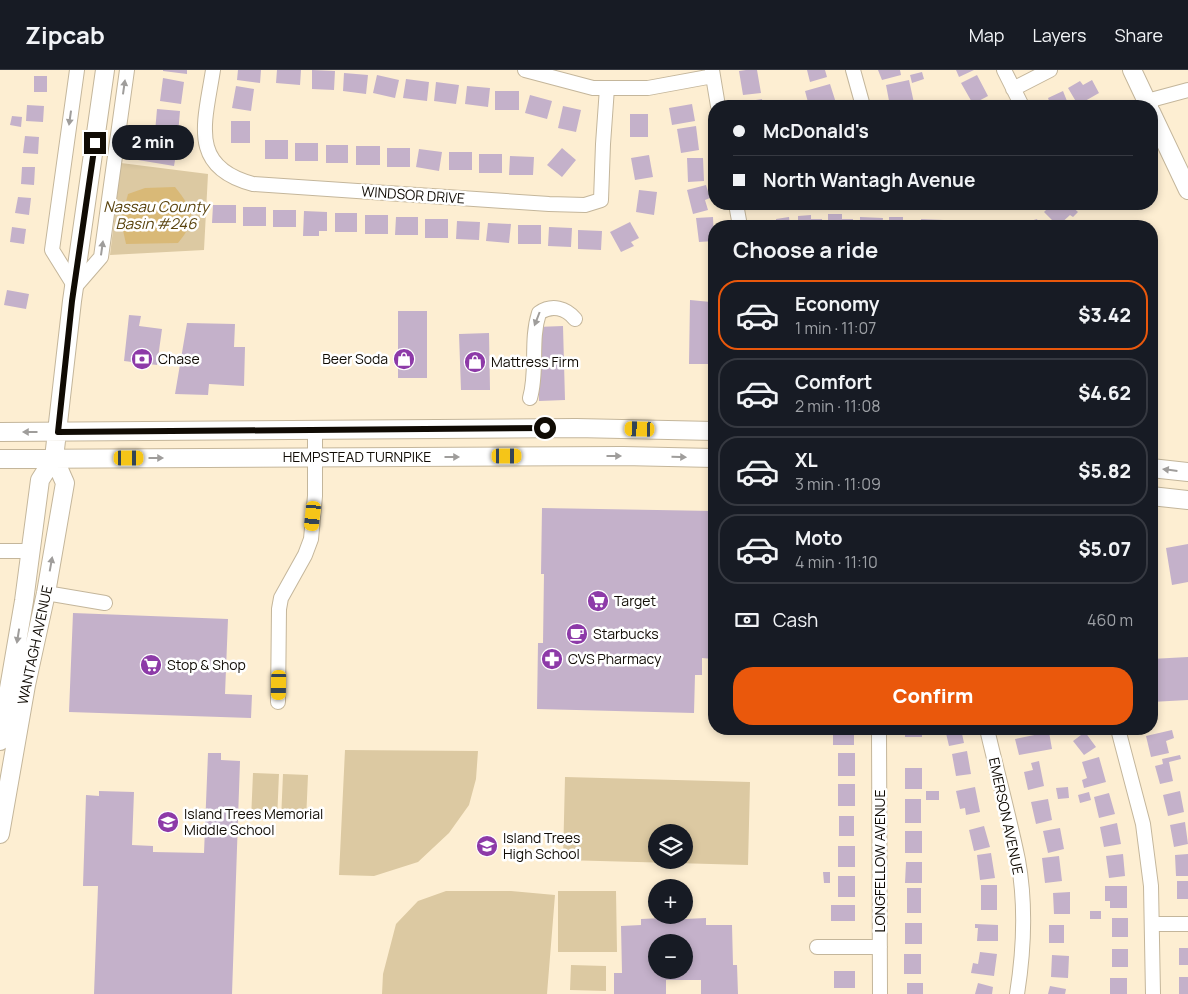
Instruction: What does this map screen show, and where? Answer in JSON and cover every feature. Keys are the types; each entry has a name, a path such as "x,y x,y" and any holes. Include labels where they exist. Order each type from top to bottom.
{"main road":[{"name":"WANTAGH AVENUE","path":"0,741 13,672 40,480 54,458 74,287 105,70"},
{"path":"1132,70 1146,100"},
{"path":"1158,125 1188,190"},
{"name":"HEMPSTEAD TURNPIKE","path":"0,432 604,428 708,431"},
{"name":"HEMPSTEAD TURNPIKE","path":"0,459 630,456 708,458"},
{"name":"WANTAGH AVENUE","path":"0,834 2,808 46,593 65,483 54,458"},
{"path":"1158,469 1188,472"},
{"path":"1158,497 1188,500"}],"street":[{"path":"77,70 52,250 74,287 101,258 127,70"},
{"name":"WINDSOR DRIVE","path":"213,70 204,123 206,143 211,158 221,170 236,180 253,184 549,204 585,205 602,200 607,88"},
{"path":"525,70 593,88 630,89 648,88 712,73 717,100"},
{"path":"853,70 861,100"},
{"path":"1004,70 1019,100"},
{"path":"1013,89 1050,70"},
{"path":"1158,102 1188,90"},
{"path":"530,398 534,384 534,329 539,312 544,309 561,308 569,312 575,319"},
{"path":"278,702 279,608 311,539 315,496 315,430"},
{"path":"0,551 30,551"},
{"path":"46,593 105,603"},
{"name":"LONGFELLOW AVENUE","path":"879,735 880,994"},
{"name":"EMERSON AVENUE","path":"988,735 1018,861 1023,927 1017,994"},
{"path":"1120,735 1143,824 1151,886 1153,994"},
{"path":"1152,924 1188,924"},
{"path":"817,947 880,948"}],"shaded area":[{"path":"121,163 208,174 204,250 110,255"},
{"path":"345,750 478,751 476,779 469,805 449,833 418,862 374,876 339,875"},
{"path":"253,773 279,774 277,820 251,820"},
{"path":"283,774 308,775 306,821 281,820"},
{"path":"565,777 750,782 748,865 693,864 693,824 648,824 648,862 563,860"},
{"path":"446,891 511,891 555,895 547,994 382,994 383,974 396,924 418,901"},
{"path":"558,891 616,891 617,952 558,952"},
{"path":"571,965 606,966 606,991 570,990"}],"water":[{"name":"Nassau County Basin #246","path":"175,187 186,203 191,215 188,228 178,243 126,244 121,221 128,194 145,188"}],"building":[{"path":"187,70 187,74 163,71"},
{"path":"238,70 261,70 260,83 237,80"},
{"path":"277,70 301,70 300,85 276,83"},
{"path":"312,70 335,71 334,90 312,89"},
{"path":"757,70 761,93 743,95 739,71"},
{"path":"807,70 825,70 827,77 810,82"},
{"path":"878,70 900,70 901,75 882,80"},
{"path":"956,70 974,70 959,77"},
{"path":"922,72 924,79 912,83 910,75"},
{"path":"344,73 368,75 366,94 343,91"},
{"path":"377,75 399,80 395,98 373,93"},
{"path":"977,75 988,96 980,100 971,100 961,83"},
{"path":"34,76 47,76 47,92 34,92"},
{"path":"163,78 184,82 181,104 160,101"},
{"path":"406,79 429,82 427,101 403,98"},
{"path":"909,80 913,100 889,100 886,85"},
{"path":"1092,80 1099,93 1087,100 1075,100 1068,88 1080,81 1083,85"},
{"path":"436,82 459,85 456,104 434,101"},
{"path":"830,84 835,100 807,100 805,91"},
{"path":"236,86 254,89 251,111 232,108"},
{"path":"467,86 490,88 488,107 465,104"},
{"path":"495,91 519,91 519,110 495,110"},
{"path":"1063,91 1067,100 1049,100 1048,98"},
{"path":"530,95 552,101 547,119 525,113"},
{"path":"692,104 695,121 672,125 669,108"},
{"path":"27,105 44,106 43,122 26,121"},
{"path":"563,106 581,110 576,132 558,128"},
{"path":"157,109 180,111 178,134 155,132"},
{"path":"630,114 648,114 648,137 630,137"},
{"path":"12,116 22,117 21,127 10,125"},
{"path":"231,121 250,121 250,143 231,143"},
{"path":"696,126 699,150 681,153 677,129"},
{"path":"25,136 39,137 38,154 23,153"},
{"path":"142,137 178,143 174,166 138,160"},
{"path":"265,140 288,140 288,159 265,159"},
{"path":"295,143 318,143 318,161 295,161"},
{"path":"326,145 348,145 348,163 326,163"},
{"path":"356,146 380,146 380,165 356,165"},
{"path":"387,148 410,148 410,167 387,167"},
{"path":"562,148 576,160 562,177 547,165"},
{"path":"419,149 442,152 439,171 416,167"},
{"path":"449,152 472,152 472,170 449,170"},
{"path":"479,154 502,154 502,173 479,173"},
{"path":"649,155 653,177 635,180 631,158"},
{"path":"510,156 534,157 533,175 509,175"},
{"path":"687,158 703,158 704,181 688,182"},
{"path":"22,167 35,167 34,185 21,184"},
{"path":"706,185 708,199 705,200 708,210 693,214 687,190"},
{"path":"639,190 657,192 654,215 636,212"},
{"path":"18,197 31,198 29,215 15,213"},
{"path":"213,205 236,205 236,223 212,223"},
{"path":"243,207 266,207 266,226 243,226"},
{"path":"273,210 296,210 296,227 273,227"},
{"path":"1046,210 1076,210 1078,212 1073,217 1070,215 1065,220 1052,220 1044,212"},
{"path":"304,211 327,212 327,231 319,231 319,236 303,236"},
{"path":"335,213 357,213 357,232 335,232"},
{"path":"828,214 842,214 842,219 853,219 853,220 828,220"},
{"path":"365,215 388,215 388,234 365,234"},
{"path":"811,215 811,219 822,220 798,220 798,216"},
{"path":"396,217 418,217 418,235 395,235"},
{"path":"713,217 713,220 708,220 708,241 699,242 696,218"},
{"path":"789,217 789,220 776,220"},
{"path":"860,217 883,218 883,220 860,220"},
{"path":"889,217 903,217 903,220 889,220"},
{"path":"425,219 448,219 448,238 425,238"},
{"path":"457,221 480,222 479,240 456,239"},
{"path":"630,222 639,238 631,242 634,246 621,252 610,232"},
{"path":"488,223 511,224 509,243 486,241"},
{"path":"518,225 541,225 541,244 518,244"},
{"path":"12,227 26,229 24,244 10,242"},
{"path":"549,227 572,228 571,247 548,246"},
{"path":"578,230 602,231 601,250 578,249"},
{"path":"7,290 29,294 26,309 4,305"},
{"path":"690,300 708,302 708,364 689,364"},
{"path":"398,311 427,311 427,378 398,378"},
{"path":"129,315 141,316 139,326 162,329 157,365 124,361"},
{"path":"187,323 235,324 234,347 245,347 244,386 209,384 208,395 175,394"},
{"path":"563,326 565,400 539,401 537,327"},
{"name":"Mattress Firm","path":"489,333 490,390 461,390 459,334"},
{"path":"542,508 708,511 708,658 702,658 702,675 695,675 694,713 537,709 538,643 543,643 544,574 541,574"},
{"path":"1188,544 1188,582 1172,585 1166,548"},
{"path":"73,613 228,619 225,694 252,695 251,718 69,712"},
{"path":"1188,657 1188,700 1158,702 1158,659"},
{"path":"1172,730 1174,738 1166,741 1169,753 1151,757 1146,736 1158,735 1158,733"},
{"path":"833,735 854,735 854,745 833,745"},
{"path":"905,735 922,735 922,737 905,737"},
{"path":"946,735 962,735 964,743 949,746"},
{"path":"1034,735 1050,735 1052,749 1019,755 1015,739"},
{"path":"1081,735 1087,735 1096,747 1084,755 1073,741"},
{"path":"967,751 971,774 956,776 952,754"},
{"path":"208,753 221,753 221,760 240,761 232,994 94,994 98,886 83,886 86,795 99,796 99,791 134,792 132,845 153,846 153,852 204,853"},
{"path":"838,753 855,753 855,776 838,776"},
{"path":"1180,755 1181,759 1169,762 1173,781 1160,784 1155,766 1163,764 1162,759"},
{"path":"1099,757 1106,782 1084,788 1082,780 1087,778 1082,762"},
{"path":"1039,761 1044,786 1028,790 1024,772 1033,770 1031,763"},
{"path":"905,768 922,768 922,789 905,789"},
{"path":"838,784 855,784 855,806 838,806"},
{"path":"975,787 980,812 966,815 965,808 960,809 956,791"},
{"path":"1068,787 1069,798 1058,799 1056,788"},
{"path":"926,791 939,791 939,800 926,800"},
{"path":"1180,791 1184,812 1168,816 1163,795"},
{"path":"1089,792 1091,800 1080,803 1078,795"},
{"path":"1109,793 1115,814 1099,818 1094,797"},
{"path":"905,799 921,799 921,823 905,823"},
{"path":"1048,799 1052,820 1036,824 1031,802"},
{"path":"839,816 854,816 854,836 839,836"},
{"path":"1185,822 1188,844 1174,847 1170,825"},
{"path":"1117,823 1121,844 1104,847 1100,827"},
{"path":"984,826 990,847 974,851 969,830"},
{"path":"1060,828 1064,849 1048,853 1043,831"},
{"path":"905,831 922,831 922,853 905,853"},
{"path":"838,846 855,846 855,867 838,867"},
{"path":"991,853 995,878 980,880 977,855"},
{"path":"1123,854 1125,876 1109,878 1106,856"},
{"path":"1188,854 1188,876 1176,876 1175,855"},
{"path":"1059,856 1062,881 1045,883 1042,858"},
{"path":"906,862 922,862 922,883 905,883"},
{"path":"823,872 830,872 830,883 824,883"},
{"path":"838,876 855,876 855,897 838,897"},
{"path":"1177,881 1188,881 1188,899 1177,899"},
{"path":"981,885 997,885 997,910 981,910"},
{"path":"1105,886 1127,886 1127,908 1110,908 1110,901 1105,901"},
{"path":"907,888 921,888 921,913 907,913"},
{"path":"1070,892 1070,914 1054,914 1053,893"},
{"path":"831,905 855,905 855,921 831,921"},
{"path":"1090,911 1101,911 1101,919 1090,919"},
{"path":"706,918 706,925 732,925 733,965 737,965 738,994 701,994 701,980 666,980 666,994 614,994 614,973 622,973 621,926 641,925 641,919 648,919 648,924 693,924 693,919"},
{"path":"1112,918 1128,918 1128,937 1112,937"},
{"path":"905,923 922,923 922,944 905,944"},
{"path":"975,924 998,925 998,941 977,941 978,928 975,928"},
{"path":"1049,925 1064,925 1064,943 1049,943"},
{"path":"1179,948 1188,948 1188,965 1179,965"},
{"path":"1112,949 1128,949 1128,967 1112,967"},
{"path":"980,952 997,954 994,976 971,973 973,963 978,964"},
{"path":"904,954 921,954 921,974 904,974"},
{"path":"1052,955 1069,956 1068,978 1051,977"},
{"path":"834,971 855,971 855,988 834,988"},
{"path":"1179,977 1188,977 1188,994 1179,994"},
{"path":"1110,978 1127,978 1127,994 1110,994"},
{"path":"907,983 923,983 923,994 907,994"},
{"path":"978,983 993,987 992,994 975,994"},
{"path":"1050,986 1066,989 1065,994 1048,994"}],"place":[{"name":"Chase","path":"142,359"},
{"name":"Beer Soda","path":"404,359"},
{"name":"Mattress Firm","path":"475,362"},
{"name":"Target","path":"598,601"},
{"name":"Starbucks","path":"577,634"},
{"name":"CVS Pharmacy","path":"552,659"},
{"name":"Stop & Shop","path":"151,665"},
{"name":"Island Trees Memorial Middle School","path":"168,822"},
{"name":"Island Trees High School","path":"487,846"}],"route":[{"path":"95,143 72,301 58,432 545,428"}]}
